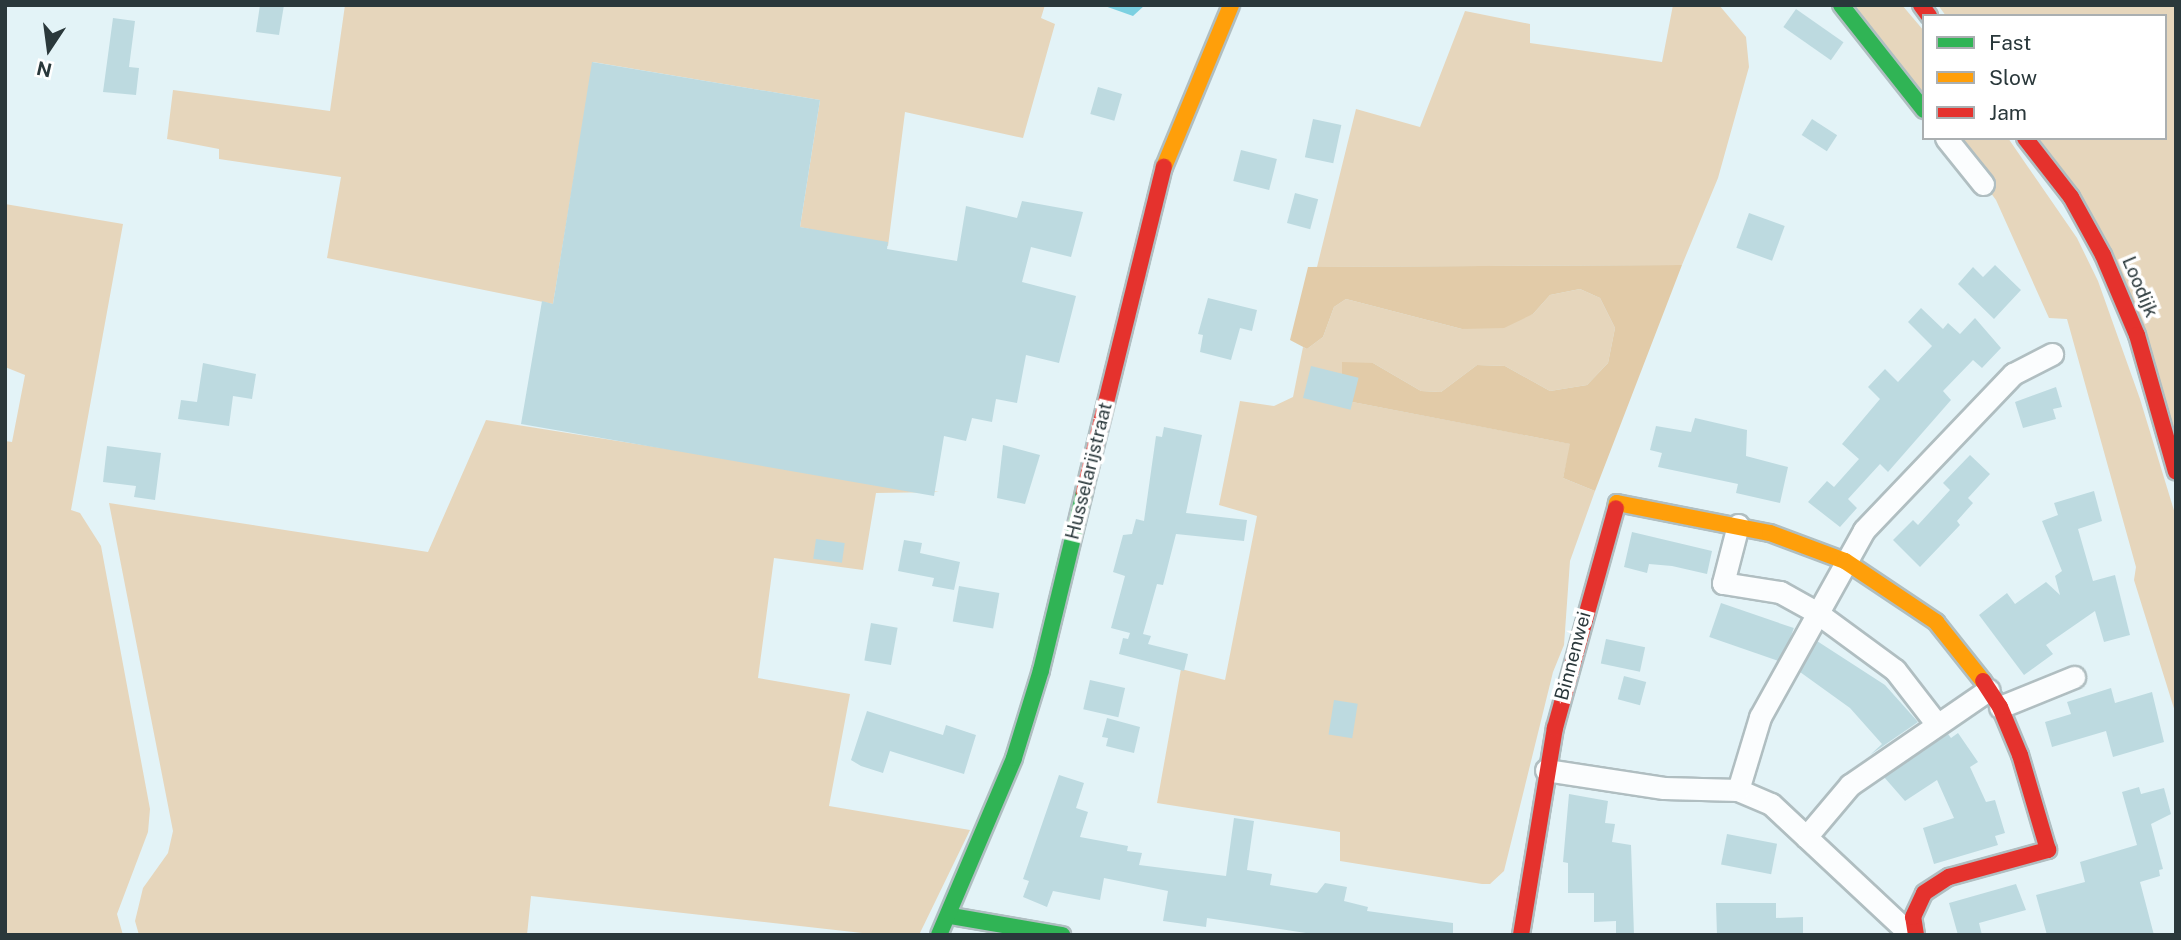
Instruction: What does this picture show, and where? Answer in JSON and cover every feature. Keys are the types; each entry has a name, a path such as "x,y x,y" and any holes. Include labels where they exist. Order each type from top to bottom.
{"street":[{"name":"Husselarijstraat","path":"939,935 951,916 1014,758 1041,670 1161,174 1231,5"},
{"path":"1841,5 1922,107"},
{"path":"1948,140 1983,184"},
{"name":"Loodijk","path":"2027,140 2071,197 2103,255 2137,335 2176,472"},
{"path":"1739,787 1760,717 1864,530 2013,374 2052,354"},
{"name":"Binnenwei","path":"1521,935 1546,771 1616,503 1738,525 1845,561 1936,622 1994,699 2038,806 2048,850 1949,877 1924,893 1913,917 1913,935"},
{"path":"1738,525 1723,583 1780,592 1816,612 1895,670 1936,723"},
{"path":"1809,833 1850,785 1936,723 1994,699 2074,677"},
{"path":"1546,771 1664,788 1739,787 1771,804 1809,833 1913,935"},
{"path":"951,916 1062,935"}],"shaded area":[{"path":"345,5 1045,5 1041,18 1055,24 1023,138 905,112 888,246 800,227 820,100 593,62 553,304 327,258 341,177 219,159 219,149 167,139 173,90 330,111"},
{"path":"1673,5 1719,5 1746,37 1749,67 1718,178 1682,265 1317,267 1356,109 1420,127 1465,11 1530,24 1530,43 1662,62"},
{"path":"1850,5 1902,5 1922,29 1922,101"},
{"path":"1938,5 2176,5 2176,434 2039,140 2167,140 2167,14 1945,14"},
{"path":"1951,140 2009,140 2077,238 2098,281 2140,399 2176,517 2176,715 2134,580 2136,567 2067,319 2049,318 1996,200"},
{"path":"5,204 123,224 71,510 80,513 101,546 150,809 148,832 117,914 123,935 5,935 5,441 12,442 25,375 5,367"},
{"path":"1682,265 1595,491 1563,478 1570,444 1342,400 1342,362 1373,363 1421,391 1441,392 1477,365 1505,366 1550,391 1587,385 1608,363 1615,328 1600,298 1580,289 1550,295 1533,314 1504,328 1462,329 1346,299 1334,307 1323,337 1307,349 1290,340 1308,267"},
{"path":"1580,289 1600,298 1615,328 1608,363 1587,385 1550,391 1505,366 1477,365 1441,392 1421,391 1373,363 1342,363 1342,400 1571,444 1563,478 1595,491 1570,561 1564,645 1553,672 1504,871 1490,884 1482,884 1340,861 1340,832 1157,803 1181,669 1225,680 1257,516 1219,505 1240,401 1274,406 1293,397 1303,347 1307,349 1323,337 1334,307 1346,299 1462,329 1533,314 1550,295"},
{"path":"486,420 939,492 876,493 863,570 774,558 758,678 850,694 829,806 970,830 919,935 880,935 531,896 527,935 139,935 135,921 143,888 168,853 173,831 109,503 428,552"}],"water":[{"path":"1102,5 1145,5 1133,16"}],"building":[{"path":"260,5 284,5 279,35 256,32"},
{"path":"1796,9 1844,42 1831,60 1783,27"},
{"path":"113,18 135,21 129,67 139,68 136,95 103,92"},
{"path":"592,62 820,100 800,227 888,242 887,249 957,261 966,206 1017,218 1022,201 1083,212 1071,257 1031,247 1022,282 1076,296 1059,363 1026,355 1017,403 996,399 992,422 972,418 966,441 944,436 934,496 521,424 542,301 553,304"},
{"path":"1098,87 1122,94 1114,121 1090,114"},
{"path":"1313,119 1341,125 1333,163 1305,157"},
{"path":"1812,119 1837,135 1827,151 1802,135"},
{"path":"1241,150 1277,159 1269,190 1233,181"},
{"path":"1295,193 1318,199 1310,229 1287,223"},
{"path":"1749,213 1785,226 1772,261 1736,248"},
{"path":"1995,265 2021,290 1994,319 1958,284 1973,267 1983,277"},
{"path":"1208,298 1257,310 1252,331 1240,328 1231,360 1200,352 1203,335 1198,334"},
{"path":"1921,308 1943,329 1948,323 1960,334 1975,318 2001,348 1982,368 1973,360 1943,391 1951,400 1888,472 1880,464 1848,499 1857,508 1840,527 1808,502 1827,481 1834,487 1859,459 1842,444 1880,399 1868,387 1885,369 1898,382 1932,346 1908,322"},
{"path":"203,363 256,374 252,399 233,396 229,426 178,419 181,400 197,402"},
{"path":"1311,366 1359,378 1351,410 1303,398"},
{"path":"2056,387 2062,407 2053,409 2056,419 2023,428 2015,402"},
{"path":"1695,418 1747,430 1746,456 1788,467 1780,503 1736,493 1738,484 1658,467 1662,453 1650,450 1656,426 1691,432"},
{"path":"1164,427 1202,435 1186,513 1247,520 1244,541 1176,534 1163,585 1157,584 1143,634 1151,636 1148,644 1188,654 1184,671 1119,654 1123,638 1128,639 1130,633 1111,628 1125,576 1113,572 1123,535 1132,534 1136,519 1144,521 1156,436 1162,437"},
{"path":"1003,445 1040,455 1025,504 997,498"},
{"path":"107,446 161,453 155,500 134,497 136,486 103,482"},
{"path":"1970,455 1990,474 1968,498 1973,503 1957,521 1960,525 1920,567 1893,540 1913,520 1918,525 1950,490 1943,483"},
{"path":"2094,491 2102,521 2078,529 2093,581 2115,575 2130,635 2104,642 2095,611 2046,645 2053,654 2024,675 1979,615 2007,593 2015,604 2046,582 2060,595 2055,576 2062,571 2042,521 2058,515 2054,503"},
{"path":"1632,532 1712,551 1707,574 1649,564 1647,573 1624,567"},
{"path":"816,539 845,543 842,563 813,559"},
{"path":"904,540 922,543 920,553 960,562 954,590 932,586 934,578 898,571"},
{"path":"959,586 999,593 993,629 953,621"},
{"path":"1721,603 1794,628 1782,662 1709,637"},
{"path":"871,623 898,628 891,665 864,660"},
{"path":"1606,639 1645,647 1640,672 1601,663"},
{"path":"1817,641 1885,685 1918,722 1870,755 1882,744 1850,708 1800,672"},
{"path":"1624,676 1646,682 1640,705 1618,699"},
{"path":"1090,680 1125,688 1118,717 1083,709"},
{"path":"2111,688 2115,703 2152,692 2164,742 2113,757 2106,731 2052,747 2045,722 2071,714 2067,702"},
{"path":"1334,700 1358,704 1352,738 1329,735"},
{"path":"867,711 943,735 946,725 976,735 964,774 890,751 883,773 851,760"},
{"path":"1107,718 1140,727 1134,753 1106,746 1108,738 1102,737"},
{"path":"1958,733 1978,762 1970,767 1986,802 1995,800 2005,833 1995,836 1998,845 1934,864 1923,828 1954,818 1937,780 1905,801 1884,777 1948,734 1951,738"},
{"path":"1059,775 1084,783 1076,808 1088,812 1080,837 1128,846 1127,851 1142,853 1139,865 1226,876 1234,818 1254,821 1247,870 1272,874 1270,885 1317,893 1325,883 1347,887 1344,901 1368,907 1367,911 1453,923 1453,935 1319,935 1207,918 1206,927 1163,921 1168,891 1104,878 1100,900 1053,891 1047,907 1023,897 1029,881 1023,879"},
{"path":"2139,787 2141,794 2164,788 2171,814 2151,824 2163,869 2159,870 2160,876 2140,882 2154,935 2047,935 2036,895 2085,882 2080,862 2137,845 2122,792"},
{"path":"1569,794 1608,801 1605,823 1615,824 1612,842 1631,845 1634,935 1616,935 1616,921 1594,922 1594,893 1568,893 1568,863 1563,862"},
{"path":"1727,834 1777,844 1771,874 1721,864"},
{"path":"2016,884 2026,910 1979,923 1982,935 1958,935 1949,903"},
{"path":"1716,903 1776,903 1776,918 1803,917 1803,935 1717,935"}],"traffic: fast":[{"path":"1841,5 1922,107"},
{"path":"939,935 1014,758 1041,670 1084,492"},
{"path":"951,916 1062,935"}],"traffic: slow":[{"path":"1164,167 1231,5"},
{"path":"1616,508 1617,503 1770,533 1845,561 1936,622 1983,681"}],"traffic: jam":[{"path":"1921,5 1928,14"},
{"path":"2027,140 2071,197 2103,255 2137,335 2176,472"},
{"path":"1084,492 1164,167"},
{"path":"1521,935 1555,728 1616,508"},
{"path":"1916,935 1913,917 1924,893 1949,877 2048,850 2020,755 2000,707 1983,681"}]}
